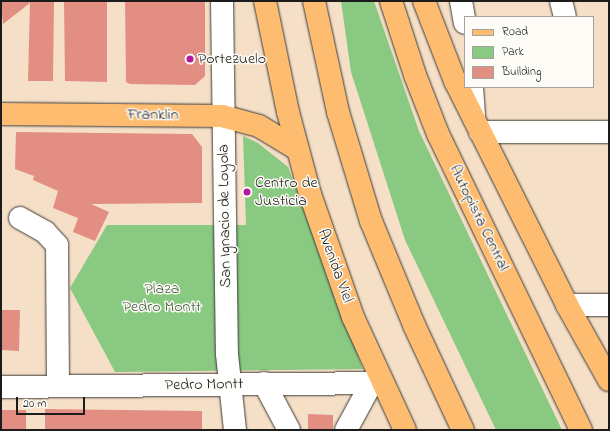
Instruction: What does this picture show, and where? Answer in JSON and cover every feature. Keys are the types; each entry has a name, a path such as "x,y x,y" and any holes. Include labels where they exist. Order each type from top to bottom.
{"main road":[{"name":"Avenida Viel","path":"265,1 297,149 337,275 377,384 405,430"},
{"path":"314,1 338,112 371,221 414,325 463,430"},
{"name":"Autopista Central","path":"391,1 415,75 438,134 581,430"},
{"path":"424,1 455,81 567,305 609,380"},
{"name":"Franklin","path":"1,114 222,116 259,126 297,149"}],"street":[{"name":"San Ignacio de Loyola","path":"222,1 222,116 228,354 235,430"},
{"path":"461,1 464,18"},
{"path":"561,1 565,16"},
{"path":"472,88 477,125 609,132"},
{"path":"20,218 45,232 57,245 58,386"},
{"path":"567,305 609,305"},
{"path":"264,384 289,430"},
{"path":"346,430 377,384"},
{"name":"Pedro Montt","path":"1,386 377,384"}],"green space":[{"path":"341,1 374,1 419,131 562,430 496,430 405,240 351,72"},
{"name":"Plaza Pedro Montt","path":"243,136 258,143 288,167 363,369 115,372 70,288 107,225 246,225"}],"building":[{"path":"1,1 28,1 30,3 3,24"},
{"path":"30,1 54,1 53,81 28,81"},
{"path":"64,1 107,1 107,82 65,81"},
{"path":"125,1 205,1 205,76 195,85 130,84 126,82"},
{"path":"16,132 192,134 202,147 202,203 91,204 109,212 95,241 73,232 78,218 53,208 58,191 33,180 34,176 15,169"},
{"path":"1,310 20,310 19,351 1,350"},
{"path":"45,409 202,411 202,430 45,430"},
{"path":"1,410 26,410 26,430 1,430"},
{"path":"308,414 333,415 333,430 308,430"}],"place":[{"name":"Portezuelo","path":"190,59"},
{"name":"Centro de Justicia","path":"247,192"}]}
